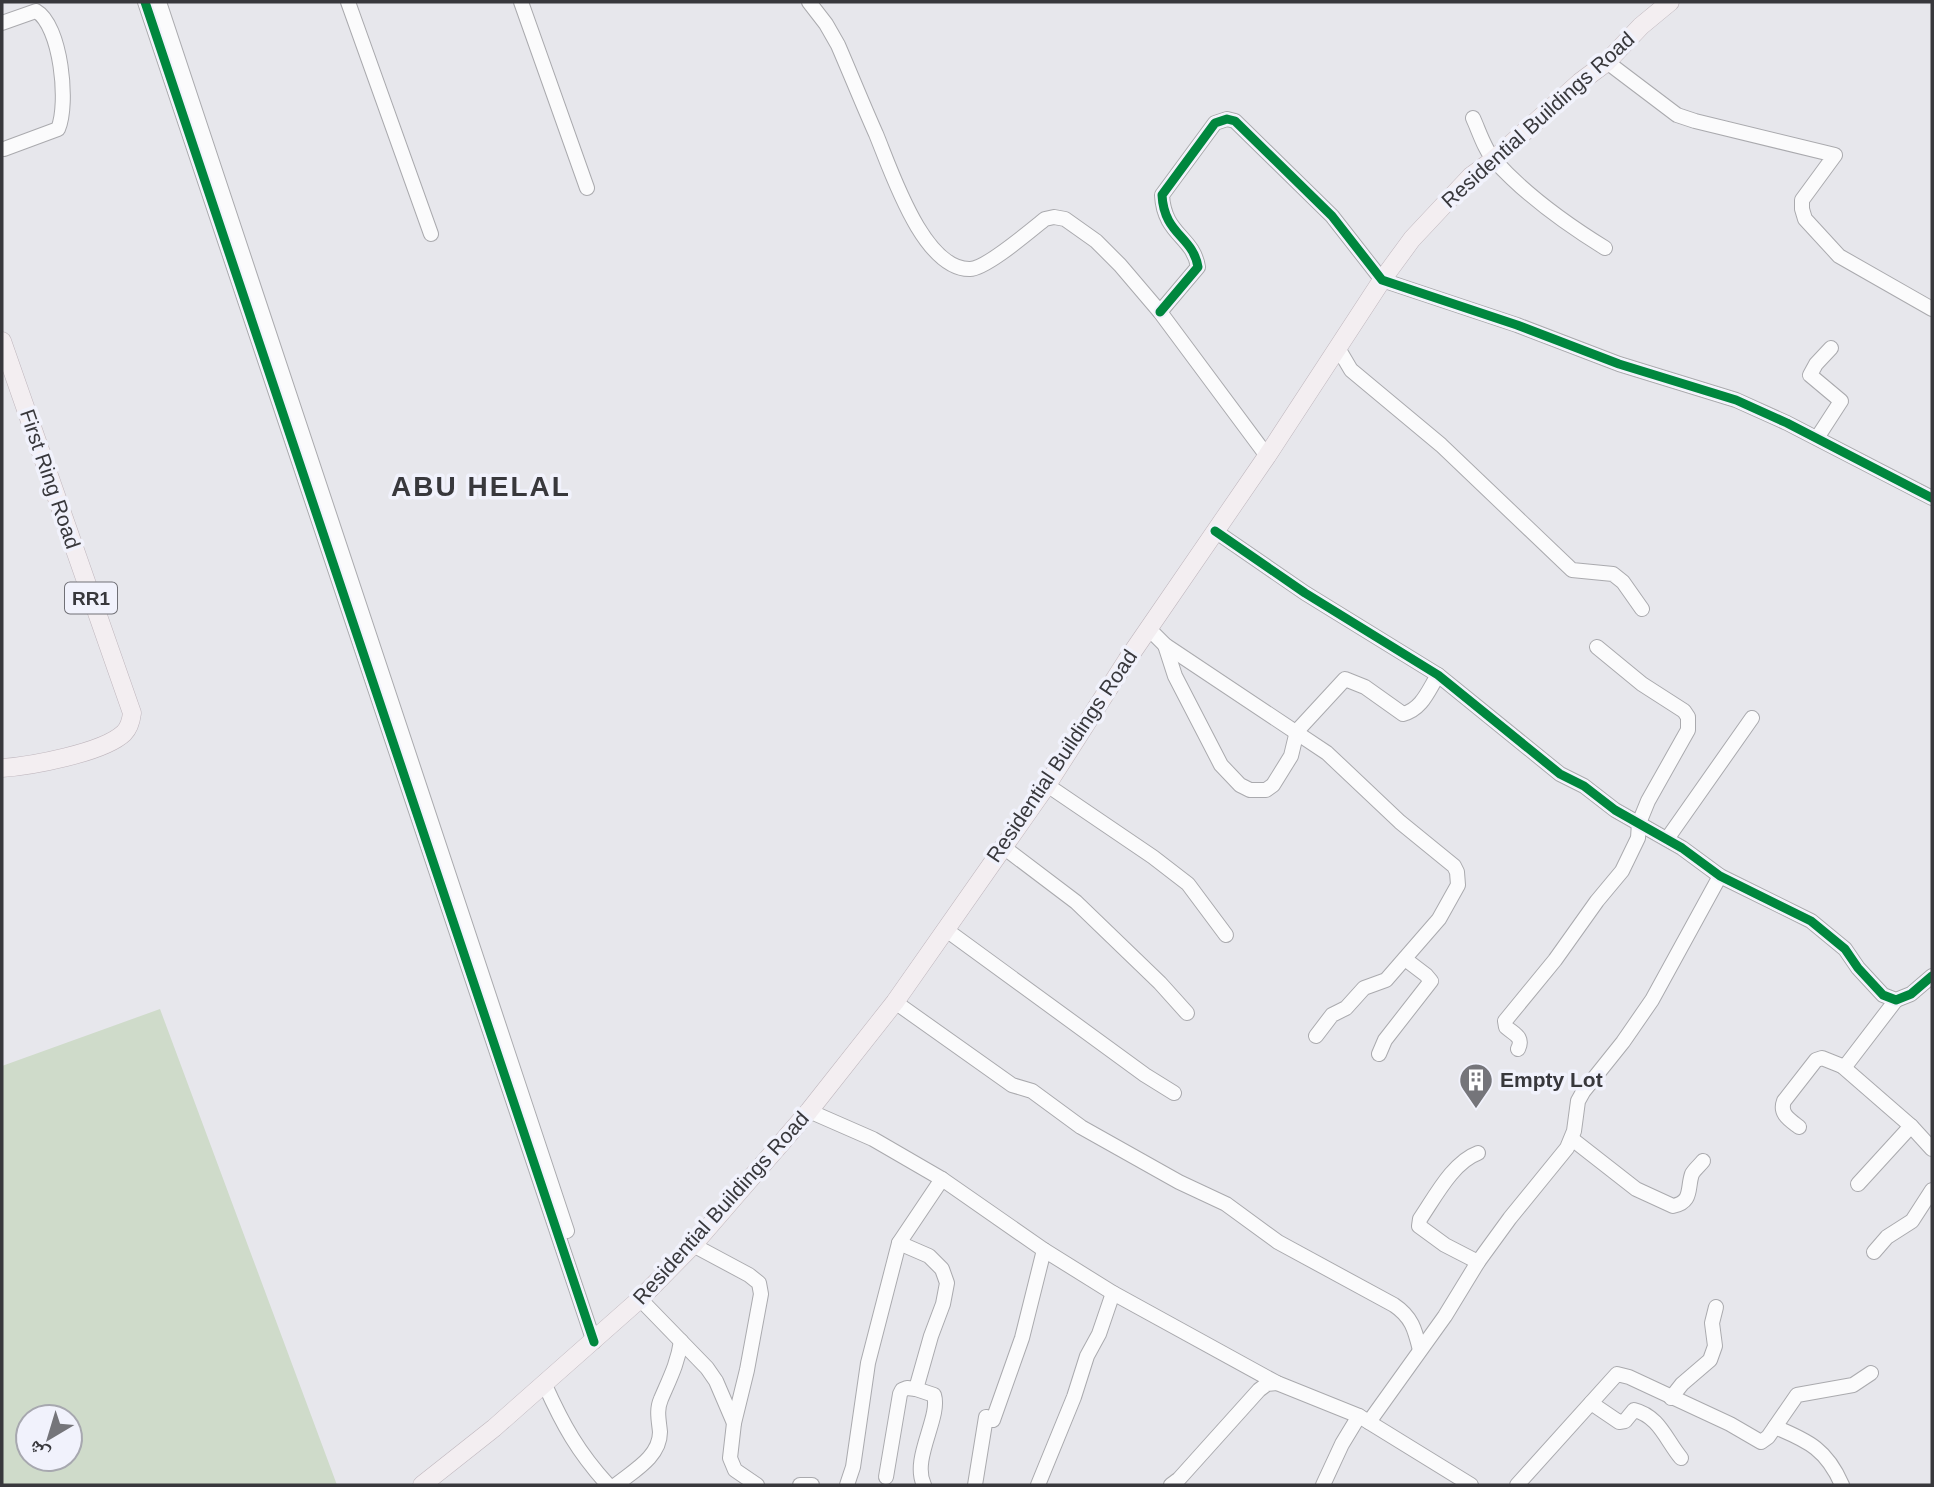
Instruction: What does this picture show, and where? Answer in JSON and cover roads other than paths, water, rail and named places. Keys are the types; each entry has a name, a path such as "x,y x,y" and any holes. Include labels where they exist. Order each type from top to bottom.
{"main road":[{"name":"Residential Buildings Road","path":"422,1485 545,1385 640,1299 693,1245 809,1111 895,1002 1047,785 1381,280 1412,239 1471,176 1607,62 1670,2"},
{"name":"First Ring Road","path":"2,341 132,713 125,732 100,746 48,761 2,768"}],"street":[{"path":"145,2 598,1338"},
{"path":"159,2 598,1338"},
{"path":"348,2 431,234"},
{"path":"521,2 587,188"},
{"path":"809,2 838,45 904,204 938,255 958,267 976,269 1045,219 1065,219 1096,242 1160,312 1266,456"},
{"path":"2,23 18,8 43,15 51,30 64,82 63,118 58,129 5,151"},
{"path":"1607,62 1677,115 1835,155 1802,200 1805,219 1839,256 1932,309"},
{"path":"1473,118 1493,160 1551,211 1605,248"},
{"path":"1160,312 1198,267 1196,255 1169,224 1163,210 1162,195 1215,123 1227,119 1235,121 1332,216 1381,280 1517,325 1619,364 1736,400 1817,438 1932,498"},
{"path":"1338,348 1351,370 1492,492 1572,570 1614,574 1642,609"},
{"path":"1817,438 1841,401 1810,375 1831,348"},
{"path":"1215,531 1305,593 1438,675 1560,774 1584,786 1608,805 1667,839 1720,876 1811,921 1846,949 1857,968 1883,995 1896,1000"},
{"path":"1149,629 1165,645 1327,753 1400,822 1454,866 1457,872 1458,886 1439,919 1405,959 1385,980 1364,988 1350,1006 1332,1015 1315,1036"},
{"path":"1165,645 1175,676 1216,758 1240,785 1255,791 1270,788 1291,756 1297,731 1345,679 1365,687 1403,714 1413,711 1422,702 1438,675"},
{"path":"1518,1049 1520,1040 1506,1027 1506,1019 1622,872 1638,838 1639,824 1648,801 1688,730 1688,717 1684,711 1642,684 1597,647"},
{"path":"1667,839 1752,718"},
{"path":"1047,785 1188,884 1226,935"},
{"path":"1002,846 1076,902 1187,1013"},
{"path":"1323,1485 1342,1444 1420,1350 1510,1218 1567,1148 1572,1139 1578,1101 1583,1092 1652,1000 1720,876"},
{"path":"945,929 1145,1075 1174,1093"},
{"path":"1379,1054 1385,1040 1430,985 1430,978 1405,959"},
{"path":"1842,1066 1852,1058 1896,1000 1911,994 1932,976"},
{"path":"895,1002 1012,1084 1032,1091 1081,1127 1179,1182 1226,1204 1278,1242 1394,1305 1406,1314 1413,1325 1420,1350"},
{"path":"1799,1127 1784,1114 1784,1101 1816,1060 1822,1058 1842,1066 1911,1126 1932,1149"},
{"path":"809,1111 873,1139 942,1179 1044,1250 1113,1293 1278,1383 1364,1419 1451,1480 1471,1485"},
{"path":"1858,1184 1911,1126"},
{"path":"1572,1139 1636,1189 1673,1206 1680,1205 1687,1196 1691,1187 1691,1176 1703,1161"},
{"path":"1478,1153 1465,1157 1457,1166 1420,1219 1419,1227 1478,1262"},
{"path":"847,1485 853,1467 868,1363 899,1243 942,1179"},
{"path":"1874,1252 1887,1237 1912,1221 1932,1190"},
{"path":"899,1243 929,1256 942,1269 947,1283 916,1389"},
{"path":"693,1245 760,1283 761,1294 734,1423 730,1458 735,1470 757,1485"},
{"path":"975,1485 986,1417 993,1420 1014,1364 1044,1250"},
{"path":"1038,1485 1074,1397 1087,1356 1097,1340 1113,1293"},
{"path":"640,1299 707,1367 734,1423"},
{"path":"1671,1398 1710,1360 1715,1346 1712,1323 1716,1307"},
{"path":"616,1485 657,1450 660,1401 670,1381 681,1341"},
{"path":"1517,1485 1617,1374 1730,1424 1758,1441 1765,1440 1797,1395 1853,1385 1871,1373"},
{"path":"1171,1485 1199,1458 1259,1390 1267,1384 1278,1383"},
{"path":"545,1385 560,1420 575,1445 608,1485"},
{"path":"886,1477 900,1394 907,1388 916,1389 934,1395 936,1402 922,1464 921,1479 924,1485"},
{"path":"1591,1404 1619,1422 1625,1420 1634,1410 1639,1411 1659,1425 1681,1458"},
{"path":"1775,1427 1814,1444 1829,1461 1842,1485"},
{"path":"800,1485 812,1485"}],"place":[{"name":"Empty Lot","path":"1476,1110"}],"district":[{"name":"ABU HELAL","path":"481,486"}]}
